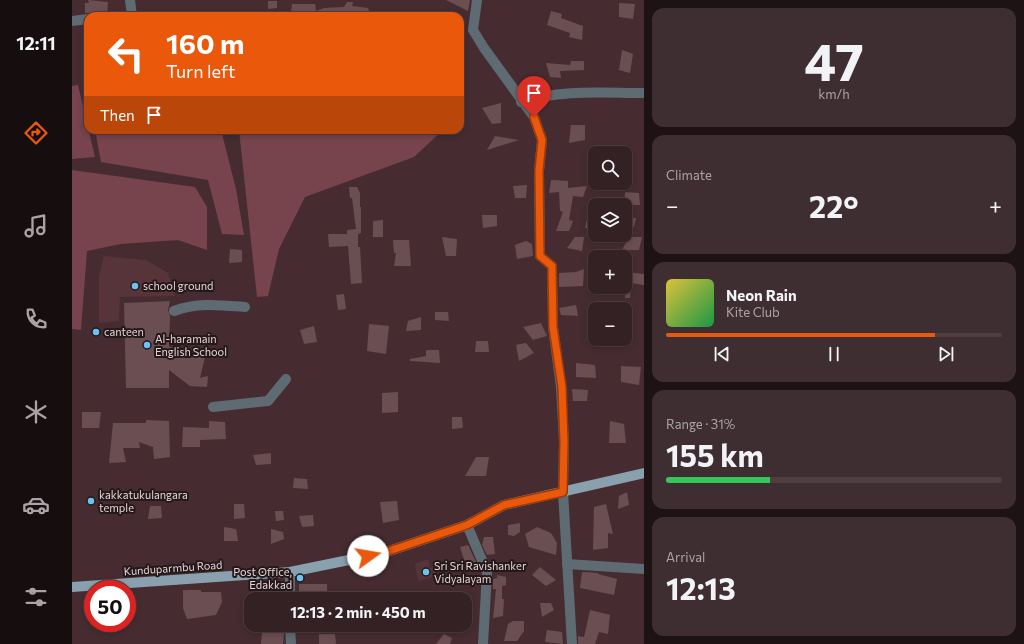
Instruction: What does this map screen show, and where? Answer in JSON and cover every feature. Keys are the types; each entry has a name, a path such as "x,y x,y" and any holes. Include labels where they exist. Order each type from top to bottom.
{"main road":[{"name":"Kunduparmbu Road","path":"72,587 290,572 383,553 467,525 504,505 644,473"}],"street":[{"path":"130,0 132,12"},
{"path":"477,0 473,30 521,102 534,117 542,140 539,171 540,256 552,266 553,327 562,387 564,442 563,492 572,644"},
{"path":"72,21 84,20"},
{"path":"521,102 542,95 580,92 644,93"},
{"path":"174,311 186,307 203,306 245,308"},
{"path":"213,407 268,401 286,379"},
{"path":"467,525 487,572 483,644"},
{"path":"567,564 644,569"},
{"path":"290,572 290,592"},
{"path":"290,632 291,644"}],"shaded area":[{"path":"78,85 84,110 84,134 90,134 95,157 72,159 72,86"},
{"path":"96,134 222,134 236,189 244,235 222,234 208,180 101,162"},
{"path":"239,134 439,134 414,157 305,197 279,249 268,296 257,297"},
{"path":"72,170 195,187 207,207 207,250 178,240 121,244 87,251 81,330 72,329"},
{"name":"school ground","path":"104,256 146,260 168,273 175,296 120,297 119,321 99,323 99,276"},
{"name":"Sri Sri Ravishanker Vidyalayam","path":"428,559 430,568 434,567 437,576 418,581 415,564"}],"building":[{"path":"88,0 108,2 107,12 85,12 85,3 89,3"},
{"path":"446,0 470,0 468,11"},
{"path":"268,1 277,1 277,8 268,9"},
{"path":"347,2 353,2 352,6 368,8 370,12 291,12 292,4 315,4 316,11 324,8 344,7"},
{"path":"619,3 635,4 633,19 619,17"},
{"path":"551,11 562,14 561,18 583,26 582,40 569,37 570,33 547,25"},
{"path":"622,50 633,54 630,73 619,70"},
{"path":"571,61 584,61 584,70 560,71 561,78 550,77 546,63 570,65"},
{"path":"501,103 501,123 492,124 482,108"},
{"path":"571,125 585,125 585,140 569,143"},
{"path":"495,136 519,140 487,150"},
{"path":"551,180 568,181 568,188 587,186 583,197 573,196 569,220 573,221 569,231 556,231 563,212 560,211 559,192 549,193"},
{"path":"527,185 526,198 515,198 513,186"},
{"path":"349,187 357,187 360,193 361,207 361,233 358,234 358,247 360,247 362,283 351,284 348,246 329,247 328,234 347,234 347,230 356,229"},
{"path":"625,192 639,193 640,205 632,205 632,198 625,198"},
{"path":"482,215 497,215 497,226 483,228"},
{"path":"588,215 588,228 585,228"},
{"path":"632,218 636,218 634,227 632,227"},
{"path":"383,220 383,237 373,237 373,221"},
{"path":"442,237 457,239 456,256 446,256"},
{"path":"575,237 584,237 582,251 567,248"},
{"path":"632,237 642,237 639,250 622,250 626,242 632,242"},
{"path":"393,240 409,240 411,266 394,266 396,253 394,253"},
{"path":"526,241 532,244 533,256 517,259 515,245"},
{"path":"230,249 242,250 242,262 229,263"},
{"path":"584,269 583,286 559,287 559,273 576,272"},
{"path":"632,273 644,274 644,285 632,283"},
{"path":"344,294 346,309 338,310 336,295"},
{"path":"625,294 630,294 630,298 625,298"},
{"name":"Al-haramain English School","path":"170,301 168,310 170,316 169,347 202,350 205,357 200,378 208,376 207,387 190,386 169,370 169,388 126,388 124,303"},
{"path":"576,305 578,316 561,315 559,308"},
{"path":"435,312 448,312 449,321 435,320"},
{"path":"421,317 421,330 406,331 408,321"},
{"path":"541,323 547,336 533,340 523,327"},
{"path":"369,324 389,326 386,354 367,351"},
{"path":"314,326 317,342 304,344 300,330"},
{"path":"476,341 488,341 489,352 475,352"},
{"path":"526,343 534,353 519,361 516,345"},
{"path":"426,350 439,350 440,363 410,361 410,359 426,356"},
{"path":"576,363 595,365 596,378 576,377"},
{"path":"621,366 641,367 639,385 621,382"},
{"path":"572,389 588,390 587,401 573,401"},
{"path":"398,392 398,412 382,413 382,393"},
{"path":"82,412 101,412 99,428 82,428"},
{"path":"452,417 462,417 463,428 452,429"},
{"path":"146,420 169,421 170,457 154,459 153,447 139,442 140,448 123,448 126,462 109,463 113,423 146,423"},
{"path":"209,421 225,422 226,439 200,440 200,447 182,447 183,427 209,428"},
{"path":"610,421 624,424 626,443 609,443"},
{"path":"271,453 271,464 256,465 253,455"},
{"path":"476,457 489,457 486,476 465,476"},
{"path":"294,478 307,479 308,489 293,488"},
{"path":"627,492 629,505 618,509 619,496"},
{"path":"397,501 399,520 383,523 380,502"},
{"path":"234,504 244,504 245,518 234,519"},
{"path":"606,504 613,534 608,533 608,548 593,550 594,507"},
{"path":"150,506 161,506 162,518 148,519"},
{"path":"275,511 283,511 284,520 276,521"},
{"path":"313,515 314,526 302,527 299,516"},
{"path":"520,523 520,532 514,536 508,535 508,525"},
{"path":"224,527 236,529 238,541 224,541"},
{"path":"537,527 551,533 557,543 556,555 529,547 525,534"},
{"path":"271,529 283,532 284,539 271,544"},
{"path":"484,537 493,537 495,554 487,555 482,545"},
{"path":"468,545 476,562 466,566 460,547"},
{"path":"540,567 556,580 546,586 532,575"},
{"path":"582,572 598,573 617,579 614,595 580,588"},
{"path":"497,575 506,577 506,585 502,586 502,599 504,599 503,616 493,618 496,589 493,589 493,579 497,578"},
{"path":"299,584 327,584 327,592 299,592"},
{"path":"183,590 221,592 222,602 216,615 187,619 183,608"},
{"path":"540,603 551,603 554,610 542,617"},
{"path":"590,610 610,615 608,634 599,632 595,644 578,644 578,636 584,637"},
{"path":"513,621 524,621 524,631 517,641 504,641 508,624"},
{"path":"547,630 562,632 563,644 545,642"},
{"path":"262,632 284,633 283,644 261,644"},
{"path":"319,634 335,634 336,644 319,644"},
{"path":"444,634 452,638 450,644 436,644"}],"place":[{"name":"school ground","path":"135,286"},
{"name":"canteen","path":"96,332"},
{"name":"Al-haramain English School","path":"147,345"},
{"name":"kakkatukulangara temple","path":"91,501"},
{"name":"Sri Sri Ravishanker Vidyalayam","path":"426,572"},
{"name":"Post Office, Edakkad","path":"300,578"}],"route":[{"path":"368,556 383,553 467,525 504,505 563,492 564,442 562,387 553,327 552,266 540,256 541,230 539,171 542,140 534,117"}]}
